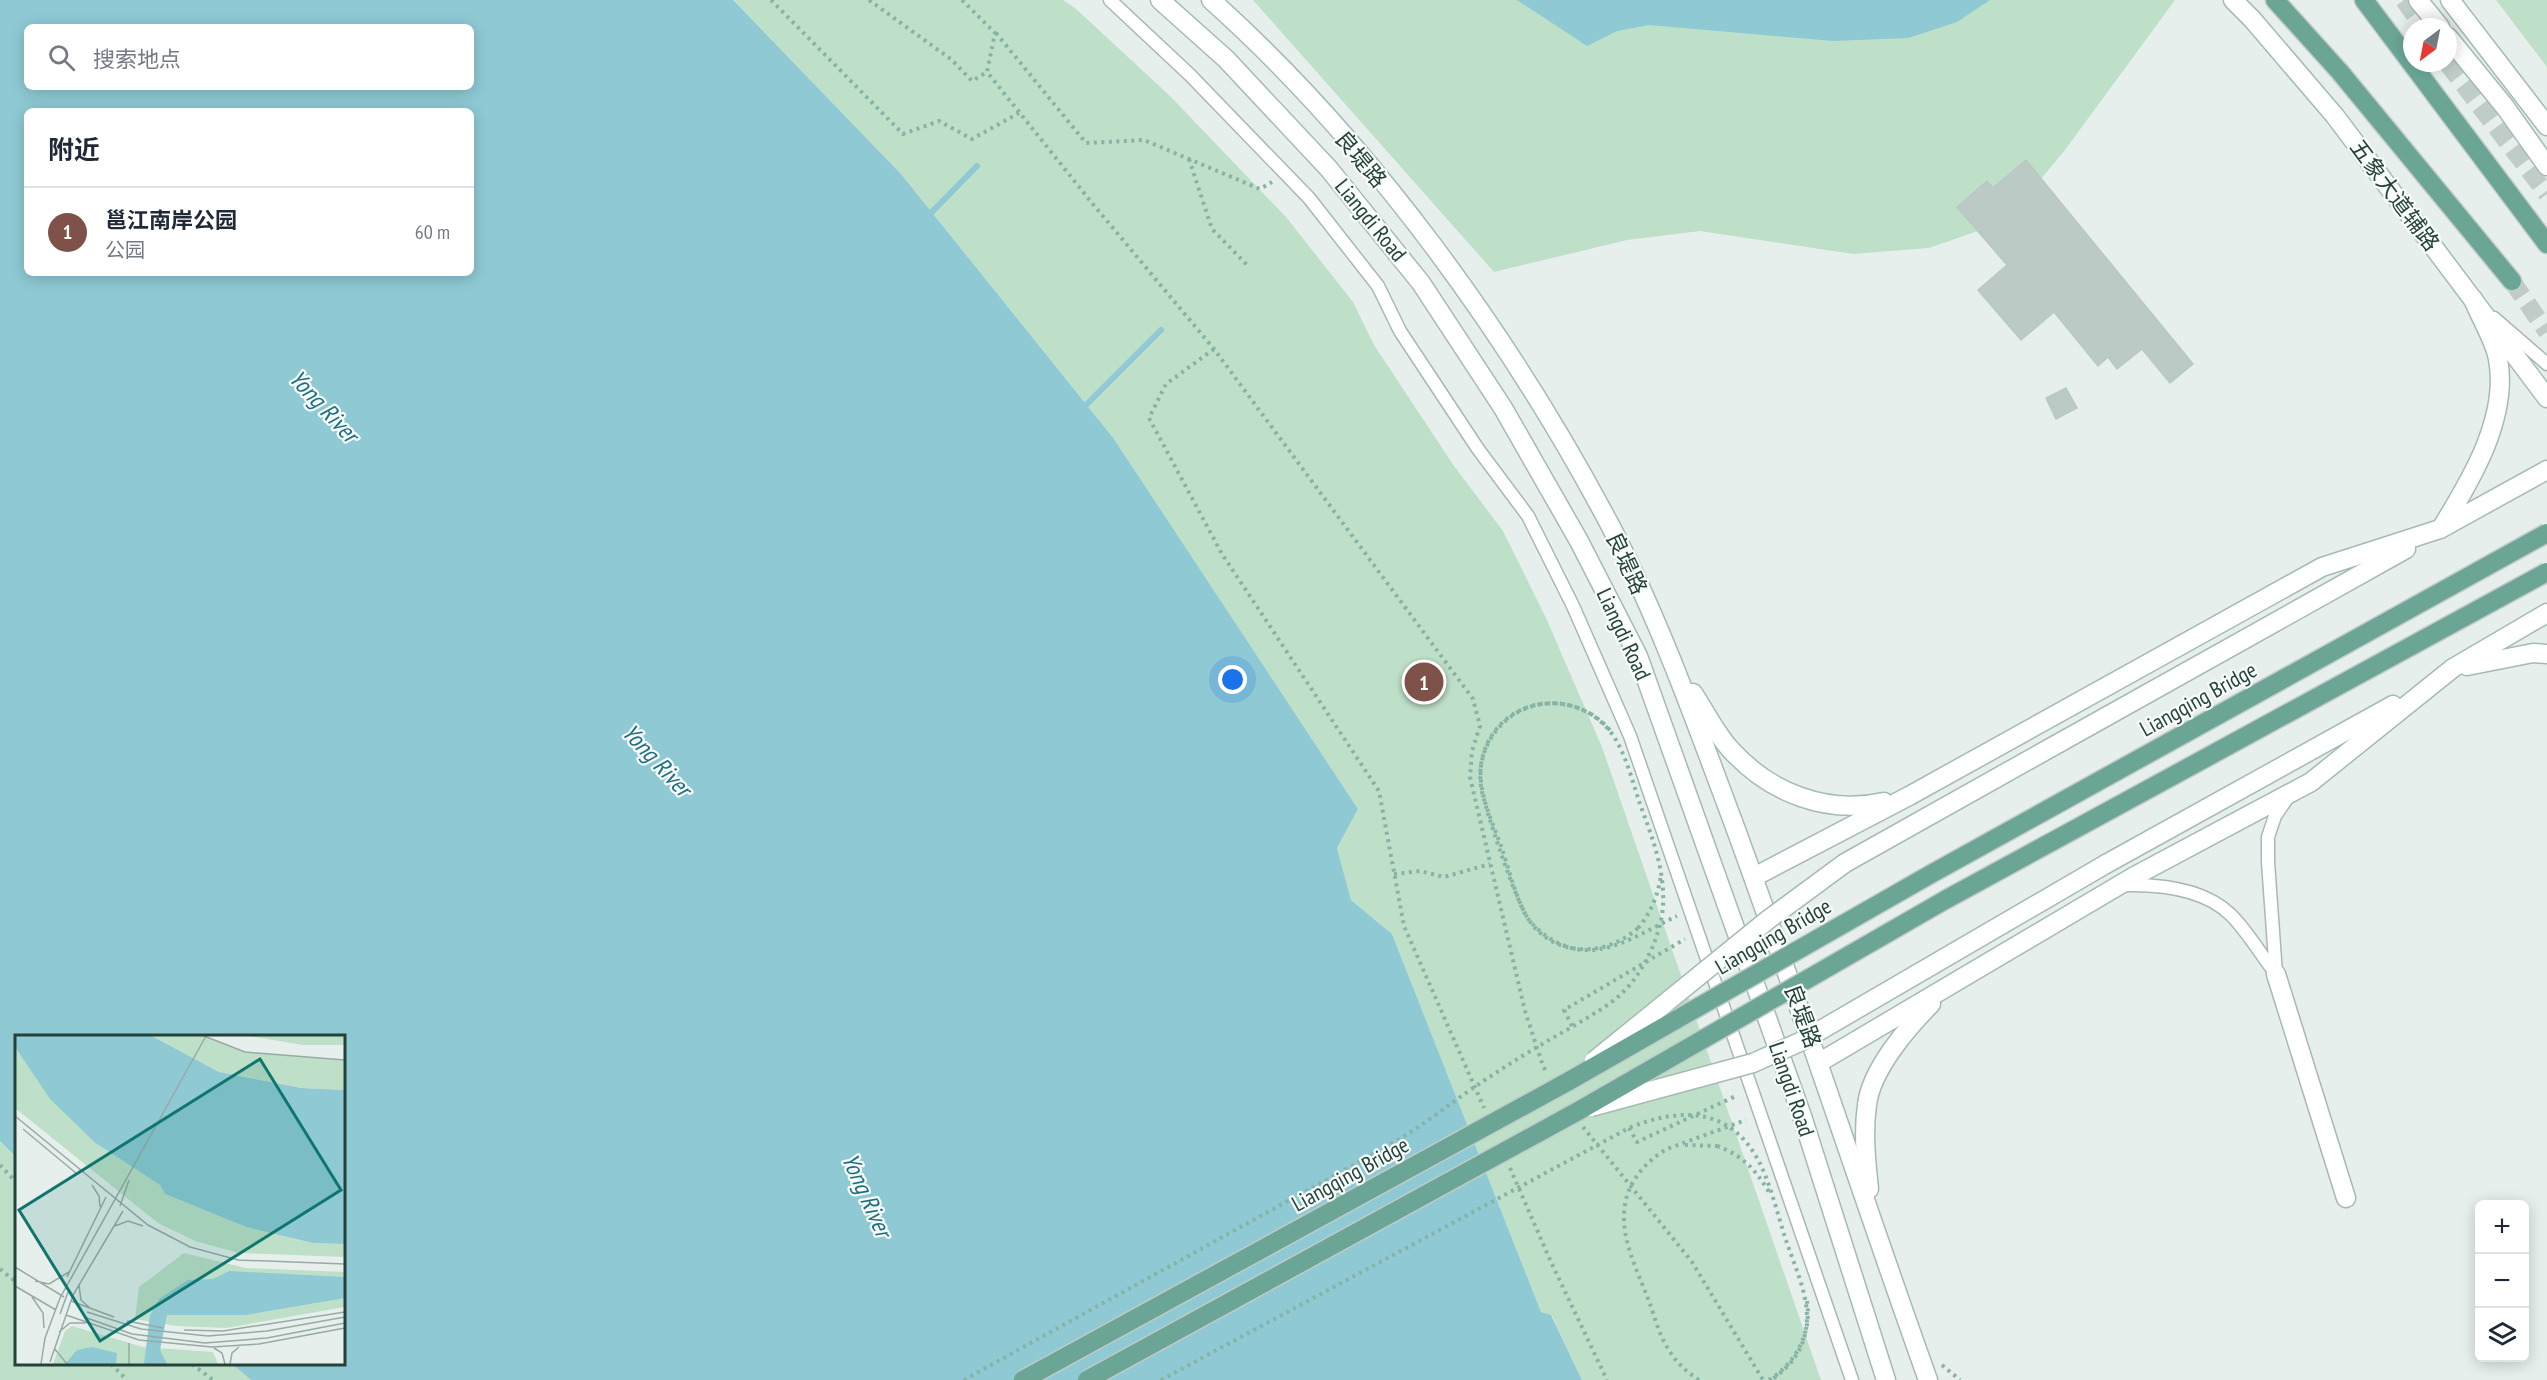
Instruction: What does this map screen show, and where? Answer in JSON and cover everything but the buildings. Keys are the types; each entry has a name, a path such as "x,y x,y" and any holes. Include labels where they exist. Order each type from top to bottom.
{"main road":[{"name":"Liangdi Road","path":"1160,0 1226,59 1329,169 1421,283 1503,408 1579,541 1638,656 1796,1100 1886,1380"},
{"name":"良堤路","path":"1211,0 1253,38 1354,148 1449,267 1534,394 1611,528 1676,667 1820,1062 1872,1224"},
{"name":"五象大道辅路","path":"2233,0 2335,116 2547,398"},
{"path":"2275,0 2340,72 2512,281"},
{"path":"2364,0 2547,244"},
{"path":"2418,0 2433,18"},
{"path":"2450,0 2547,126"},
{"path":"2457,48 2505,107 2547,166"},
{"path":"1754,877 1909,796 2322,567 2440,529 2474,475 2499,398 2498,358 2473,299"},
{"path":"1569,1081 1769,919 1845,863 2547,470"},
{"name":"Liangqing Bridge","path":"1023,1380 1569,1081 1930,874 2547,533"},
{"path":"1087,1380 1580,1115 1945,900 2547,572"},
{"path":"1580,1115 1753,1063 1802,1041 2106,864 2381,712 2547,613"},
{"path":"1820,1062 2119,885 2311,782 2453,669 2533,653 2547,654"},
{"path":"1676,667 1729,748 1746,766 1766,781 1793,795 1826,804 1860,807 1909,796"},
{"path":"2276,974 2346,1198"},
{"path":"1928,1380 1872,1224 1865,1145 1867,1102 1880,1069 1904,1030 1951,983"}],"lane":[{"path":"1110,0 1190,75 1309,198 1378,286 1400,331 1478,449 1528,516 1573,606 1629,736 1852,1380"},
{"path":"2473,299 2547,364"},
{"path":"2276,974 2268,837 2275,816 2292,792"},
{"path":"2119,885 2149,884 2188,891 2212,900 2232,916 2276,974"}],"path":[{"path":"771,0 903,134 939,121 972,138 1019,113"},
{"path":"869,0 952,60 972,81 987,72 995,33"},
{"path":"962,0 995,33 1086,144 1144,140 1260,189 1285,173"},
{"path":"987,72 1214,349 1473,699 1480,726 1472,750 1470,777 1525,1011 1543,1066 1549,1076"},
{"path":"1189,159 1212,229 1248,266"},
{"path":"1214,349 1166,384 1149,418 1222,554 1379,790 1404,926 1484,1108"},
{"path":"964,1380 1404,1136 1486,1079 1607,1006 1627,989 1641,970 1659,928 1661,918 1663,908 1662,870 1659,861 1657,852 1642,810 1639,799 1624,757 1620,747 1615,737 1609,729 1601,721 1582,709 1572,705 1562,703 1551,703 1540,704 1529,707 1518,712 1508,718 1500,726 1492,735 1487,746 1483,757 1480,769 1480,781 1483,793 1521,904 1526,914 1532,923 1548,938 1568,948 1578,950 1589,950 1600,949 1611,946 1621,942 1630,936 1645,920 1659,890 1661,874 1660,867 1660,859 1654,839 1638,797 1630,776 1626,765 1623,754 1619,744 1615,738 1612,733 1604,724 1577,707 1567,704 1555,703 1544,703 1533,706 1523,709 1512,715 1503,722 1499,727 1495,732 1489,742 1484,752 1481,764 1481,770 1480,776 1481,782 1482,789 1484,799 1522,909 1528,918 1536,927 1564,945 1573,949 1594,950 1600,949 1606,948 1617,943 1627,939 1647,929 1657,925 1667,920 1677,916"},
{"path":"1394,874 1420,871 1444,877 1490,864"},
{"path":"1572,1026 1564,1010 1696,933"},
{"path":"1629,1128 1637,1142 1752,1088"},
{"path":"1161,1380 1629,1128 1661,1116 1675,1114 1702,1116 1727,1127 1748,1145 1756,1156 1804,1294 1807,1312 1806,1331 1798,1353 1782,1372 1770,1380"},
{"path":"1580,1115 1692,1262 1763,1380"},
{"path":"1698,1380 1679,1365 1665,1344 1626,1238 1625,1204 1633,1181 1657,1155 1667,1149 1746,1120"},
{"path":"1698,1380 1674,1360 1663,1338 1629,1244 1624,1221 1624,1209 1630,1187 1643,1168 1661,1153 1682,1145 1694,1144 1717,1146 1728,1150 1758,1173 1772,1197 1806,1298 1807,1326 1799,1348 1785,1369 1770,1380"},
{"path":"1508,1163 1551,1262 1607,1380"},
{"path":"0,1165 15,1181"},
{"path":"0,1269 15,1281"},
{"path":"112,1365 127,1380"},
{"path":"193,1365 213,1380"}],"green space":[{"path":"733,0 1063,0 1075,8 1170,96 1286,217 1353,302 1374,345 1454,466 1503,531 1546,618 1602,747 1821,1380 1582,1380 1552,1316 1541,1312 1392,934 1351,900 1337,848 1358,809 1114,439 901,174"},
{"path":"1253,0 2175,0 2065,150 2031,191 1995,225 1929,248 1853,254 1700,231 1627,240 1494,272"},
{"path":"2496,0 2547,0 2547,67"},
{"path":"0,1141 15,1156 15,1365 233,1365 251,1380 0,1380"}],"water":[{"name":"Yong River","path":"0,0 733,0 901,174 1114,439 1358,809 1337,848 1351,900 1392,934 1541,1312 1551,1315 1582,1380 251,1380 233,1365 345,1365 345,1035 15,1035 15,1156 0,1141"},
{"path":"1517,0 1990,0 1957,22 1908,38 1833,41 1649,25 1617,31 1587,46"}],"waterway":[{"path":"927,217 977,166"},
{"path":"1081,410 1161,330"}],"tunnel":[{"path":"2404,0 2417,18"},
{"path":"2454,72 2547,194"},
{"path":"2512,281 2547,332"}],"place":[{"name":"邕江南岸公园","path":"1424,682"}]}
